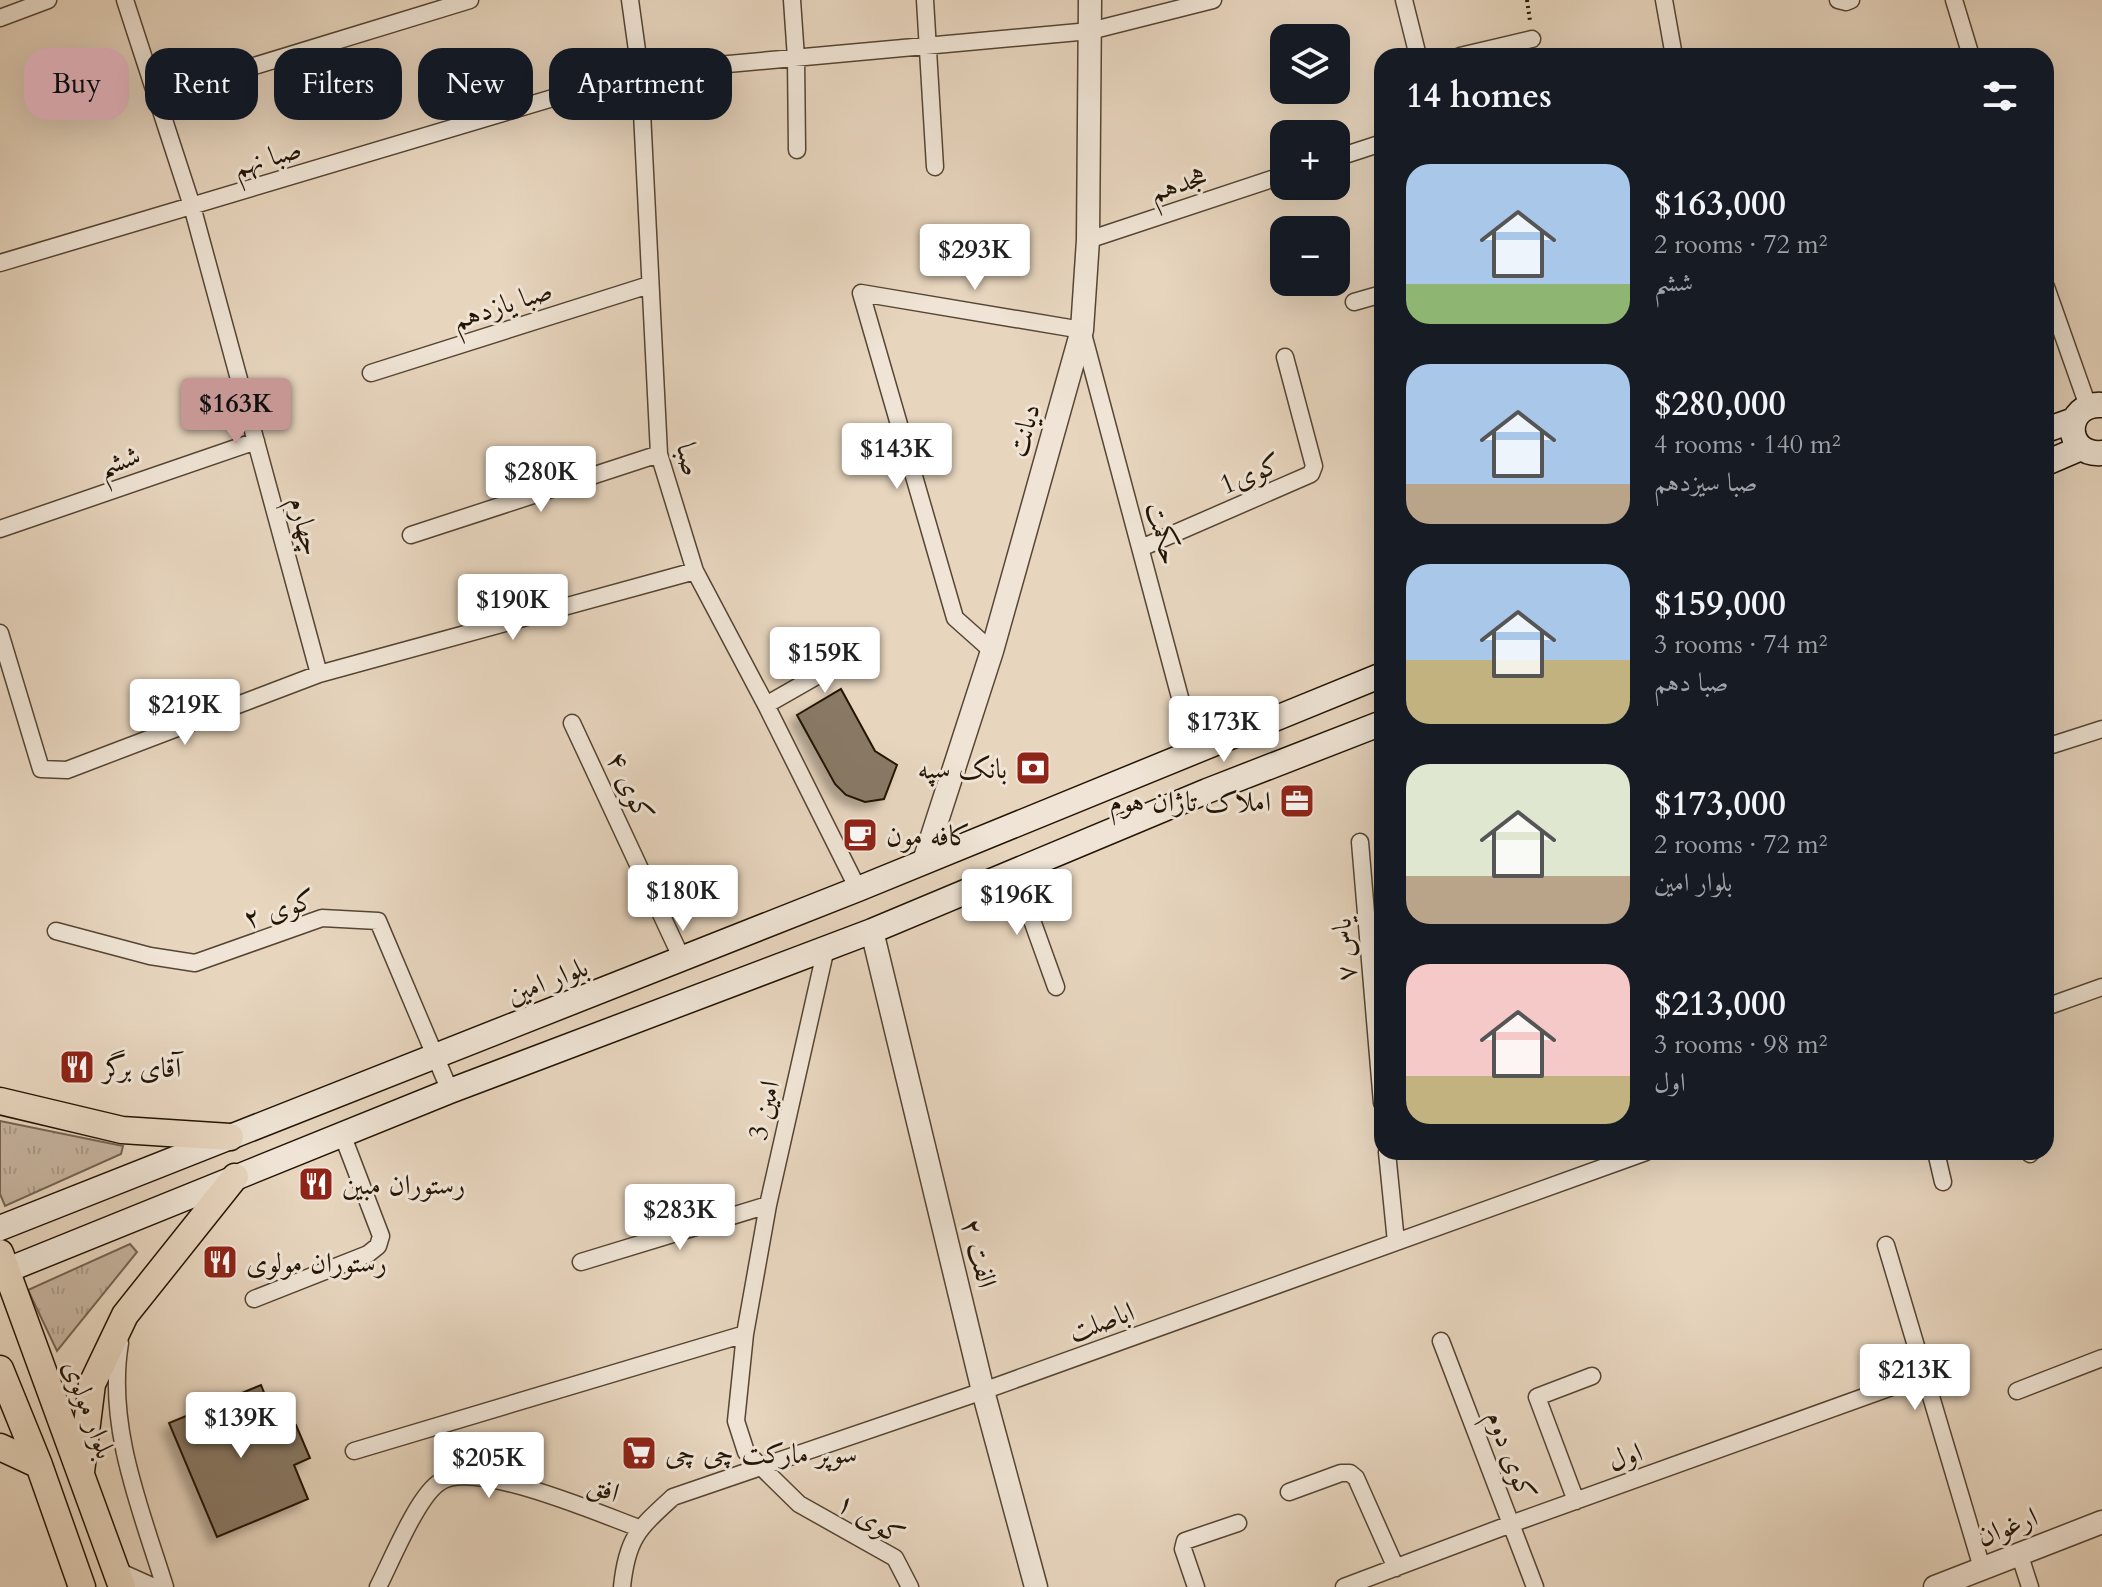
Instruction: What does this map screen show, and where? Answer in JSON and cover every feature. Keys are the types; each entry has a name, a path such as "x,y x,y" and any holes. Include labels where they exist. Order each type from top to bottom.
{"main road":[{"path":"2054,426 2088,410"},
{"path":"2088,410 2073,434 2092,450"},
{"path":"2054,461 2092,450"},
{"name":"بلوار امین","path":"0,1228 858,889 1374,678"},
{"path":"2,1266 872,931 1207,791 1374,726"},
{"path":"1194,750 1207,791"},
{"path":"0,1101 122,1130 230,1137"},
{"path":"81,1476 92,1384 125,1315 235,1177"},
{"name":"بلوار مولوی","path":"2,1266 119,1578"},
{"path":"0,1369 39,1465 82,1587"},
{"path":"0,1447 39,1465"}],"street":[{"path":"0,18 48,0"},
{"name":"چهارم","path":"125,0 145,62"},
{"path":"258,65 470,0"},
{"name":"صبا","path":"630,0 637,48"},
{"path":"792,0 797,150"},
{"path":"925,0 935,167"},
{"name":"دیانت","path":"924,861 992,651 1082,330 1088,240 1090,0"},
{"name":"صبا نهم","path":"732,64 1090,31 1213,0"},
{"path":"1404,0 1416,48"},
{"path":"1664,0 1673,48"},
{"path":"1838,0 1851,0"},
{"path":"1954,0 1969,48"},
{"path":"1494,48 1532,39"},
{"name":"صبا نهم","path":"0,263 549,99"},
{"name":"چهارم","path":"164,120 192,206 319,674"},
{"name":"صبا","path":"642,120 659,454 695,571 858,889"},
{"path":"1350,153 1374,146"},
{"name":"هجدهم","path":"1088,240 1270,180"},
{"name":"صبا یازدهم","path":"371,373 649,285"},
{"path":"992,651 955,618 861,293 1082,330"},
{"path":"1354,302 1374,296"},
{"path":"2054,310 2088,410"},
{"name":"حکمت","path":"1082,330 1194,750"},
{"name":"کوی1","path":"1141,548 1311,474 1314,466 1285,357"},
{"name":"ششم","path":"0,529 256,441"},
{"path":"411,535 659,454"},
{"path":"0,633 41,769 67,770 319,674 695,571"},
{"path":"766,705 864,649"},
{"name":"کوی ۴","path":"572,723 682,959"},
{"path":"2054,744 2102,729"},
{"name":"یاس ۷","path":"1360,842 1374,1008"},
{"path":"1015,873 1056,987"},
{"name":"کوی ۲","path":"56,931 150,956 195,963 322,918 378,921 436,1055"},
{"name":"الفت ۲","path":"872,931 983,1391 1036,1587"},
{"name":"امین 3","path":"761,1467 746,1452 736,1421 745,1334 768,1205 826,948"},
{"path":"2054,1004 2102,987"},
{"path":"436,1055 450,1091"},
{"path":"254,1299 368,1254 378,1246 381,1236 342,1134"},
{"path":"1388,1160 1396,1242"},
{"name":"اباصلت","path":"622,1587 628,1550 639,1528 673,1497 983,1391 1396,1242 1610,1160"},
{"path":"1938,1160 1943,1182"},
{"path":"581,1262 768,1205"},
{"path":"1886,1245 1982,1568"},
{"path":"125,1315 116,1367 125,1457 165,1587"},
{"path":"354,1451 745,1334"},
{"name":"کوی دوم","path":"1441,1341 1535,1587"},
{"path":"2017,1391 2102,1358"},
{"name":"اول","path":"1344,1587 1925,1375"},
{"path":"1576,1501 1537,1397 1592,1376"},
{"name":"کوی ۱","path":"761,1467 799,1504 895,1558 910,1587"},
{"path":"1289,1492 1341,1473 1350,1473 1356,1478 1396,1568"},
{"name":"افق","path":"378,1587 421,1503 437,1483 453,1475 512,1483 639,1528"},
{"name":"ارغوان","path":"1935,1587 2102,1522"},
{"path":"1196,1587 1183,1549 1185,1541 1238,1523"},
{"path":"2019,1553 2030,1587"},
{"path":"119,1578 154,1587"}],"green space":[{"path":"0,1121 123,1146 121,1154 5,1206 0,1194"},
{"path":"130,1244 137,1252 57,1351 28,1290"}],"building":[{"path":"841,689 875,751 897,765 884,799 865,802 846,795 835,784 797,715"},
{"path":"261,1385 280,1432 296,1425 310,1458 294,1465 308,1499 217,1537 169,1423"}],"place":[{"name":"بانک سپه","path":"1033,768"},
{"name":"املاک تاژان هوم","path":"1297,801"},
{"name":"کافه مون","path":"860,835"},
{"name":"آقاى برگر","path":"77,1067"},
{"name":"رستوران مبین","path":"316,1184"},
{"name":"رستوران مولوی","path":"220,1262"},
{"name":"سوپر مارکت چی چی","path":"639,1453"}]}
